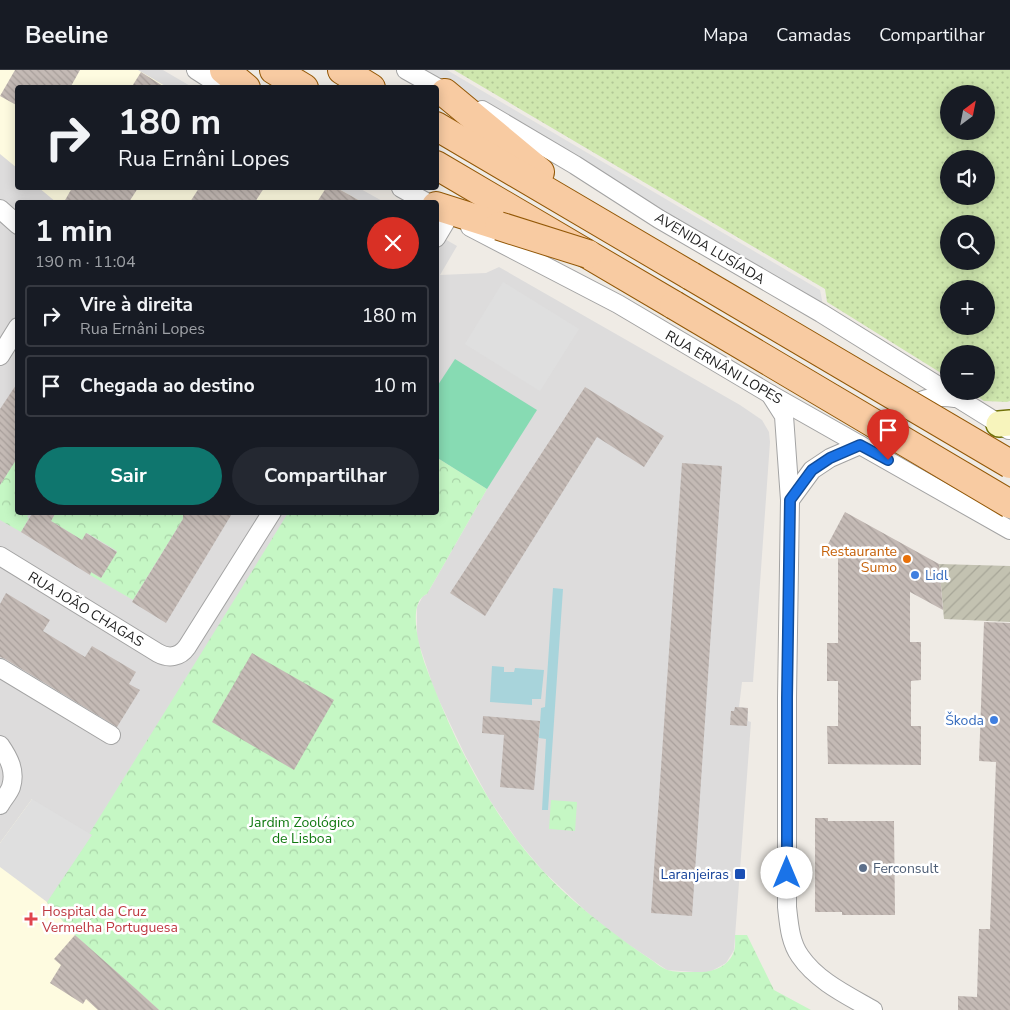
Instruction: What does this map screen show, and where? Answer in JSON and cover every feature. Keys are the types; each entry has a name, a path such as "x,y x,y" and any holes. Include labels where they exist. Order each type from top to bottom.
{"main road":[{"path":"224,70 242,85"},
{"path":"274,70 299,85"},
{"path":"342,70 367,85"},
{"path":"445,93 528,171 609,227 1010,464"},
{"path":"439,127 528,171"},
{"path":"439,167 503,216 588,254 1010,504"},
{"path":"440,210 503,216"}],"street":[{"path":"196,70 219,85"},
{"name":"AVENIDA LUSÍADA","path":"406,70 431,85"},
{"name":"AVENIDA LUSÍADA","path":"439,89 474,106 575,165 659,219 821,313 940,387"},
{"path":"404,190 422,200"},
{"path":"0,209 15,222"},
{"name":"RUA ERNÂNI LOPES","path":"440,210 618,304 770,394 1010,530"},
{"path":"0,356 15,332"},
{"path":"770,394 784,416 790,500 787,698 787,907 789,928 799,956 813,972 873,1010"},
{"path":"888,460 887,444 892,429 900,416 912,405 926,398 940,396"},
{"name":"AVENIDA LUSÍADA","path":"961,400 1006,426"},
{"path":"790,500 812,470 830,458 860,445"},
{"name":"RUA JOÃO CHAGAS","path":"0,556 158,653 173,657 187,647 270,515"},
{"path":"0,668 111,735"},
{"path":"0,745 10,759 12,772 11,787 0,805"}],"shaded area":[{"path":"0,70 163,70 189,85 15,85 15,190 363,190 380,200 15,200 15,515 299,515 231,1010 0,1010"},
{"path":"0,70 138,70 164,85 15,85 15,166 0,154"},
{"path":"421,70 447,70 820,290 823,305"},
{"path":"41,190 341,190 358,200 54,200"},
{"path":"439,236 457,246 440,275 486,273 499,267 740,405 762,420 769,432 770,442 753,682 742,682 739,707 748,708 748,721 751,722 734,950 726,963 708,973 667,970 623,941 590,915 542,870 517,840 489,799 465,755 435,692 417,638 417,607 423,596 427,594 487,489 439,459"},
{"path":"503,282 579,329 540,391 465,344"},
{"path":"939,564 1010,566 1010,622 944,619"},
{"name":"Hospital da Cruz Vermelha Portuguesa","path":"32,799 47,903 75,935 159,1010 0,1010 0,843"},
{"path":"32,799 92,835 47,902 0,867 0,843"}],"green space":[{"path":"454,70 1010,70 1010,401 982,400 995,400 995,345 940,345 940,372 827,302 825,289"},
{"path":"455,359 537,410 487,489 439,459 439,383"},
{"name":"Jardim Zoológico de Lisboa","path":"439,459 487,489 427,594 421,599 417,607 416,627 425,664 447,719 474,773 505,824 542,870 565,893 612,932 661,967 682,972 714,970 731,958 735,949 735,935 747,935 774,990 811,1010 159,1010 75,935 47,902 287,515 439,515"},
{"path":"15,460 15,515 28,515 27,517 29,518 21,532 0,520 0,485"},
{"path":"54,515 183,515 183,519 133,600 90,575 91,572 101,578 117,551 87,533 82,540 51,521"},
{"path":"551,800 577,802 575,831 549,829"}],"water":[{"path":"553,588 563,589 548,810 542,810 546,739 539,738 541,708 545,707"},
{"path":"492,666 504,667 504,672 514,672 515,668 544,670 541,699 532,699 532,705 490,702"}],"building":[{"path":"15,70 80,70 72,85 15,85 15,104 0,96"},
{"path":"141,72 161,85 133,85"},
{"path":"71,190 137,190 130,200 65,200"},
{"path":"198,190 263,190 256,200 191,200"},
{"path":"325,190 341,190 358,200 318,200"},
{"path":"15,386 15,462 0,485 0,409"},
{"path":"585,387 664,436 644,467 597,437 485,616 450,593"},
{"path":"682,463 722,466 692,916 651,913"},
{"path":"845,512 939,564 943,610 910,592 910,642 921,642 921,680 911,681 911,726 921,726 921,765 828,764 827,726 838,726 838,681 827,681 827,643 838,643 838,552 827,546"},
{"path":"31,515 54,515 51,521 82,540 86,533 117,552 101,578 91,572 90,575 21,532"},
{"path":"183,515 231,515 166,623 132,602 183,519"},
{"path":"6,593 50,620 43,631 85,657 92,646 136,672 129,684 140,690 117,727 0,657 0,604"},
{"path":"984,622 1010,623 1010,1010 958,1010 958,996 977,997 979,929 990,929 996,762 979,761"},
{"path":"252,653 334,700 294,770 212,722"},
{"path":"735,707 748,708 747,726 730,725 731,711 734,711"},
{"path":"483,716 540,721 534,790 500,787 504,735 482,733"},
{"name":"Ferconsult","path":"815,818 828,818 828,821 894,821 895,915 842,915 842,912 815,912"},
{"path":"75,935 159,1010 98,1010 86,999 83,1004 50,983 61,965 54,959"}],"place":[{"name":"Restaurante Sumo","path":"907,559"},
{"name":"Lidl","path":"915,575"},
{"name":"Škoda","path":"994,720"},
{"name":"Ferconsult","path":"863,868"},
{"name":"Laranjeiras","path":"740,874"},
{"name":"Hospital da Cruz Vermelha Portuguesa","path":"31,919"}],"route":[{"path":"787,873 790,500 812,470 830,458 860,445 888,460"}]}
